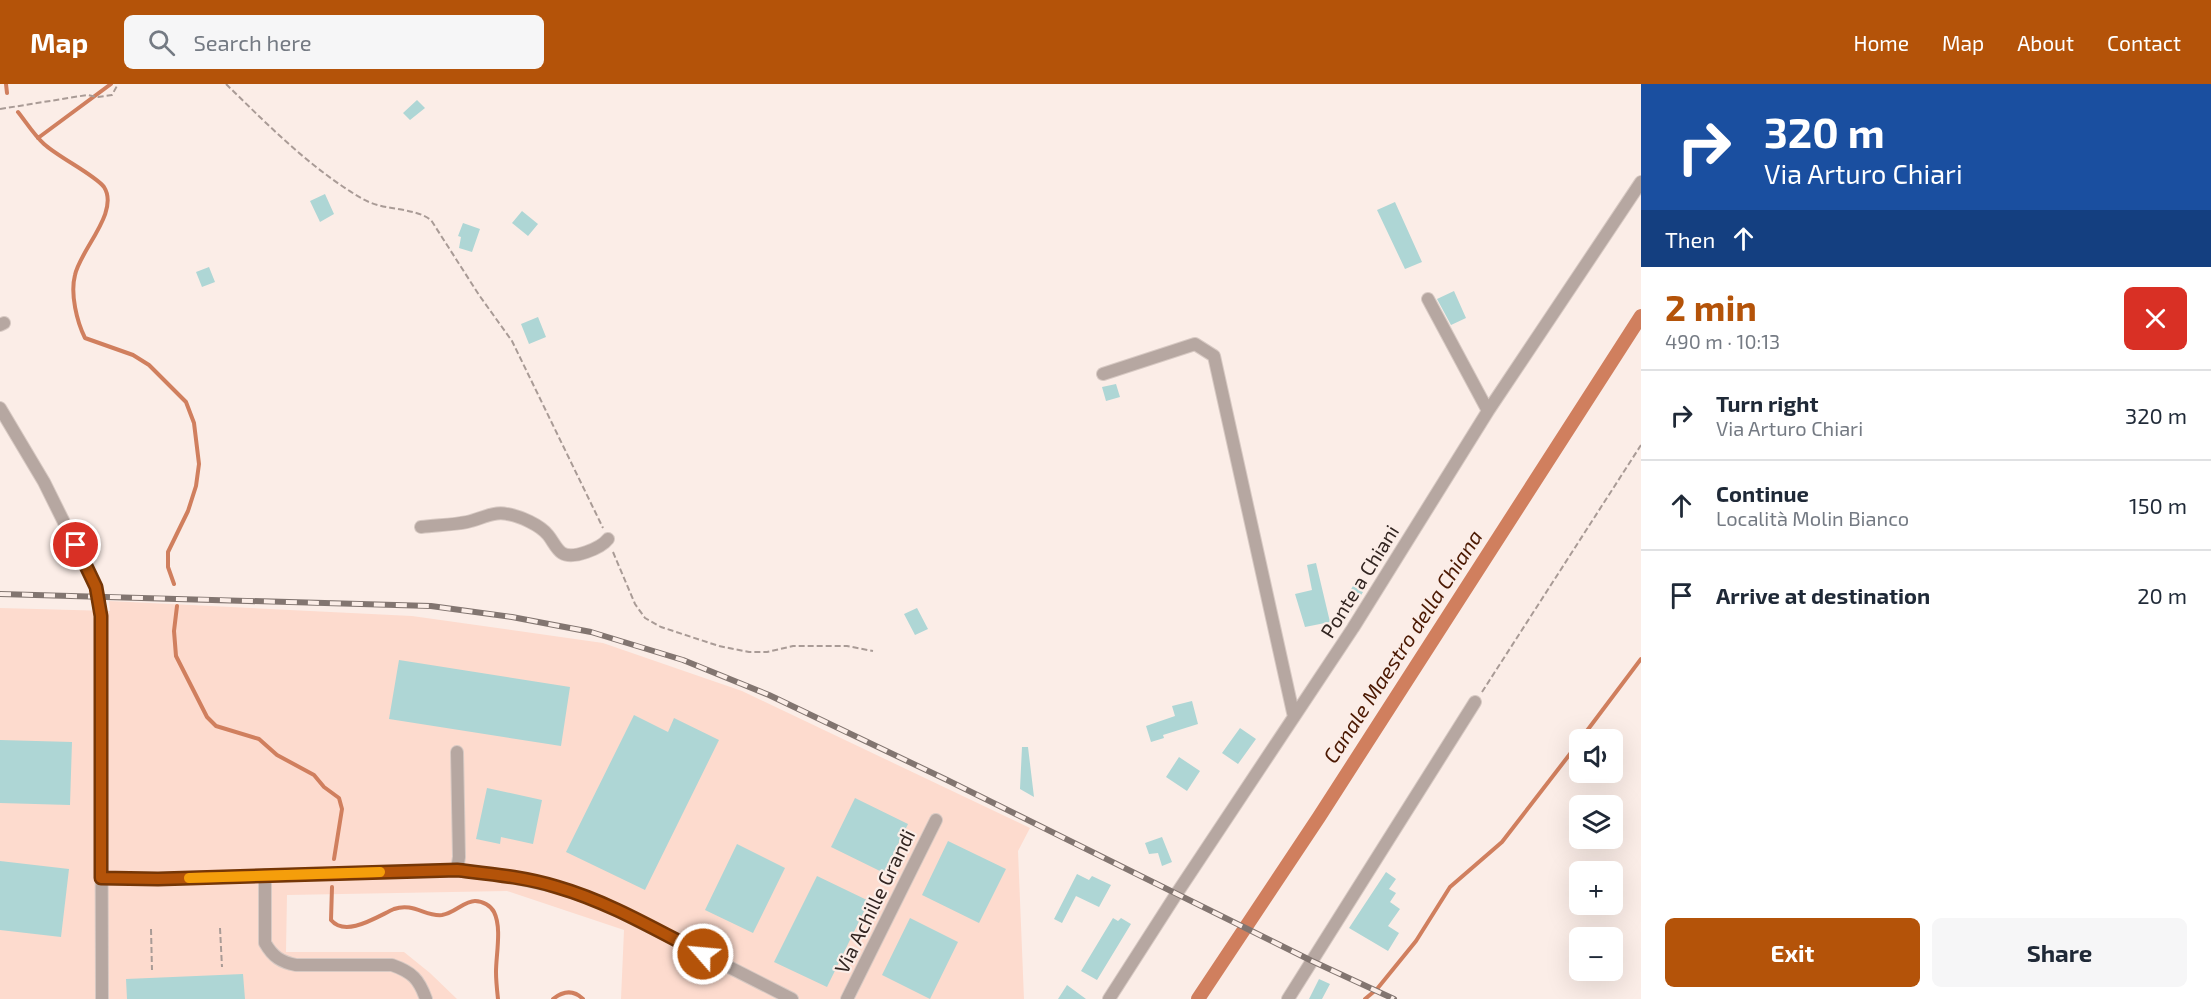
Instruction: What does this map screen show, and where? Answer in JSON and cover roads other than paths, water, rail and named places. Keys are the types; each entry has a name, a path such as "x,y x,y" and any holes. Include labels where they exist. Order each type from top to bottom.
{"street":[{"name":"Ponte a Chiani","path":"1109,999 1353,628 1488,411 1641,182"},
{"path":"1428,299 1488,411"},
{"path":"1103,374 1195,344 1214,356 1294,717"},
{"path":"0,408 44,482 96,587 101,616 102,999"},
{"path":"421,527 465,523 495,513 510,514 537,525 547,533 564,555 570,556 603,546 608,539"},
{"path":"1288,999 1476,702"},
{"path":"457,752 459,857 457,870"},
{"name":"Via Achille Grandi","path":"847,999 936,820"},
{"path":"101,878 457,870 506,876 557,887 603,903 792,999"},
{"path":"265,875 265,943 271,953 282,962 296,965 392,965 407,970 418,980 426,999"}],"waterway":[{"path":"6,84 7,93"},
{"path":"38,138 111,84"},
{"path":"18,112 44,144 99,182 108,197 103,219 75,275 73,291 75,308 85,338 133,355 149,365 186,402 194,423 199,464 196,486 188,511 168,552 168,567 174,584"},
{"name":"Canale Maestro della Chiana","path":"1198,999 1319,817 1641,316"},
{"path":"177,606 174,631 176,656 207,717 216,726 259,739 277,755 314,775 324,787 339,798 342,809 334,859"},
{"path":"1588,729 1641,659"},
{"path":"1365,999 1377,989 1416,941 1450,887 1502,842 1569,755"},
{"path":"332,887 331,920 345,927 362,924 401,907 442,915 471,902 478,901 486,904 494,912 498,926 496,972 498,999"},
{"path":"553,999 568,992 583,999"}],"railway":[{"path":"0,594 431,606 512,617 591,632 683,660 769,695 1394,999"}]}
